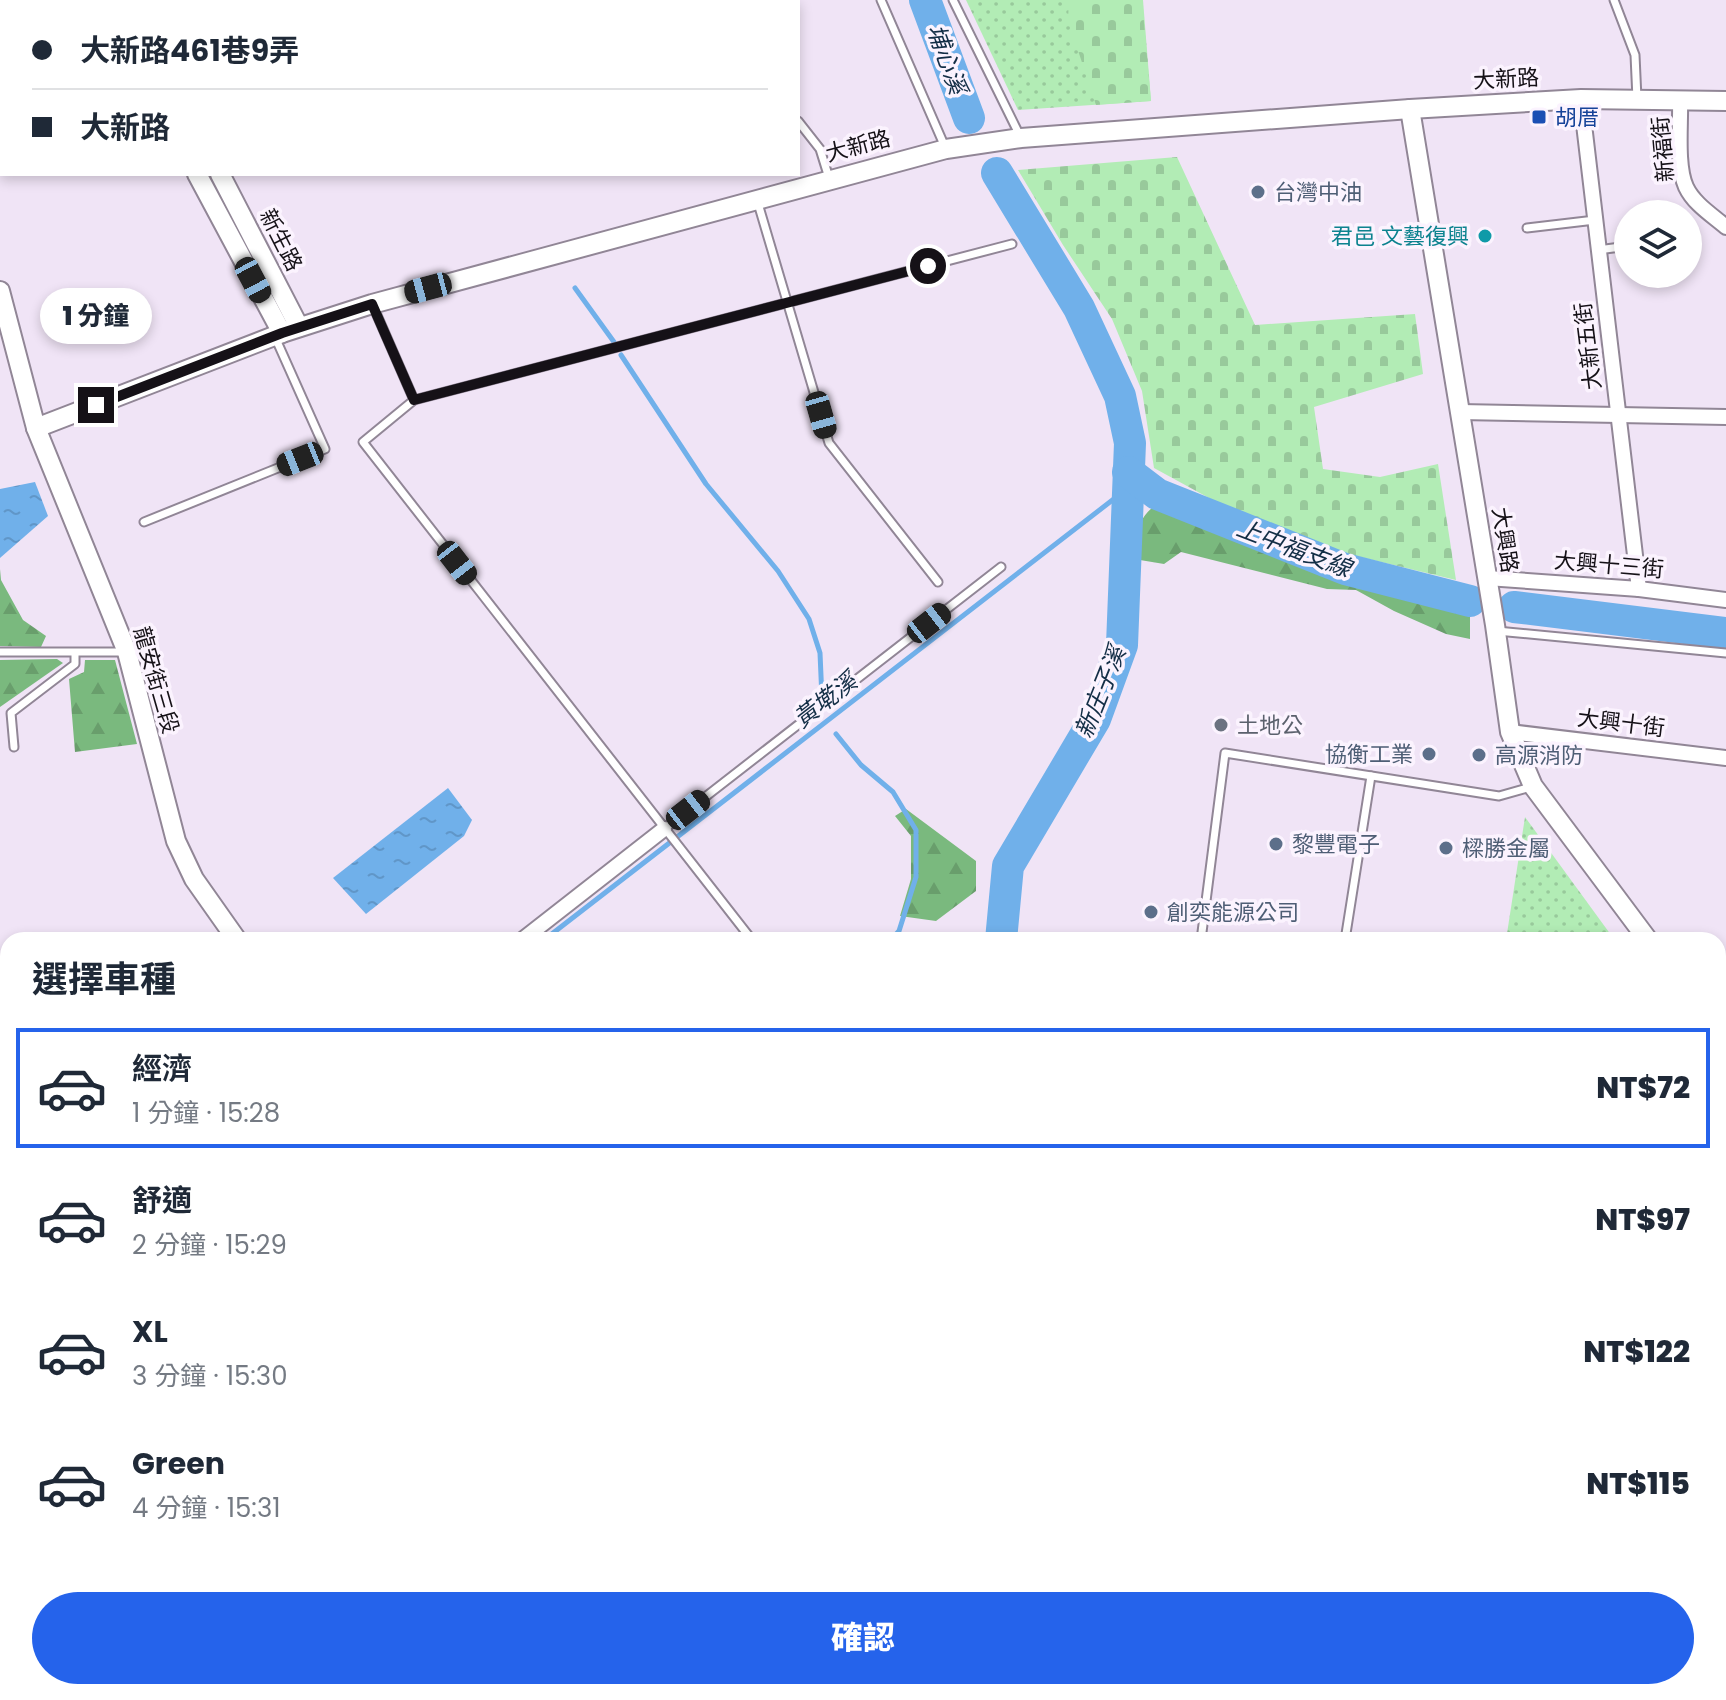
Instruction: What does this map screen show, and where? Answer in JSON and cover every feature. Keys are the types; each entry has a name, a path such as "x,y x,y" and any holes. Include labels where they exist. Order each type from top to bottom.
{"street":[{"name":"大新路","path":"36,428 285,332 372,304 950,148 1016,138 1410,109 1581,99 1726,101"},
{"name":"大新五街","path":"1581,99 1639,589"},
{"name":"新福街","path":"1680,99 1682,169 1686,187 1699,204 1726,227"},
{"name":"大興路","path":"1410,109 1510,732 1533,786 1642,932"},
{"name":"新生路","path":"198,176 285,332"},
{"name":"新生路","path":"221,176 285,332"},
{"path":"0,291 36,428"},
{"path":"1460,412 1726,417"},
{"name":"龍安街三段","path":"36,428 127,652 176,841 194,879 228,932"},
{"name":"大興十三街","path":"1487,578 1639,589 1726,600"},
{"name":"大興十街","path":"1510,732 1726,758"},
{"path":"532,932 664,829"}],"lane":[{"path":"881,0 950,148"},
{"path":"953,0 1016,138"},
{"path":"1614,0 1635,55 1637,99"},
{"path":"800,124 820,149 830,179"},
{"path":"756,198 829,443 938,582"},
{"path":"1527,228 1595,220"},
{"path":"746,932 363,442 414,400 1012,244"},
{"path":"1598,250 1614,248"},
{"path":"372,304 414,400"},
{"path":"144,522 325,449 285,332"},
{"path":"664,829 1001,567"},
{"path":"1496,630 1726,653"},
{"path":"0,652 127,652"},
{"path":"14,747 11,713 75,664 75,653"},
{"path":"1202,932 1225,753 1499,796 1533,786"},
{"path":"1346,932 1371,776"}],"green space":[{"path":"966,0 1143,0 1151,101 1018,110"},
{"path":"1069,0 1142,0 1151,101 1096,105 1068,20"},
{"path":"1177,157 1255,325 1415,314 1423,374 1314,407 1323,469 1380,477 1438,464 1456,580 1327,549 1231,510 1154,468 1142,391 1112,319 1018,170"},
{"path":"1160,502 1278,552 1452,607 1470,615 1470,639 1446,634 1356,590 1327,589 1181,552 1164,564 1140,560 1138,542 1142,520"},
{"path":"0,569 1,580 23,620 46,636 41,647 0,646"},
{"path":"57,659 63,663 0,707 0,660"},
{"path":"85,660 115,660 137,744 75,752 69,679 84,672"},
{"path":"906,809 976,861 976,891 936,921 900,916 911,879 911,836 895,816"},
{"path":"1525,817 1609,932 1507,932"}],"water":[{"path":"35,482 48,516 0,558 0,489"},
{"path":"448,788 472,820 464,836 366,914 333,878"}],"waterway":[{"name":"埔心溪","path":"925,0 969,118"},
{"name":"新庄子溪","path":"997,173 1079,308 1120,396 1130,443 1122,645 1095,719 1008,866 1002,932"},
{"path":"575,288 614,342"},
{"path":"621,355 706,484 778,571 809,619 820,653 822,699"},
{"name":"上中福支線","path":"1128,472 1157,494 1345,569 1470,601"},
{"name":"黃墘溪","path":"554,932 1128,488"},
{"path":"1514,607 1726,633"},
{"path":"836,734 861,765 893,792 916,830 916,877 898,932"}],"place":[{"name":"胡厝","path":"1539,117"},
{"name":"台灣中油","path":"1258,192"},
{"name":"君邑 文藝復興","path":"1485,236"},
{"name":"土地公","path":"1221,725"},
{"name":"協衡工業","path":"1429,754"},
{"name":"高源消防","path":"1479,755"},
{"name":"黎豐電子","path":"1276,844"},
{"name":"樑勝金屬","path":"1446,848"},
{"name":"創奕能源公司","path":"1151,912"}],"route":[{"path":"96,405 282,333 372,304 414,400 928,266"}]}
